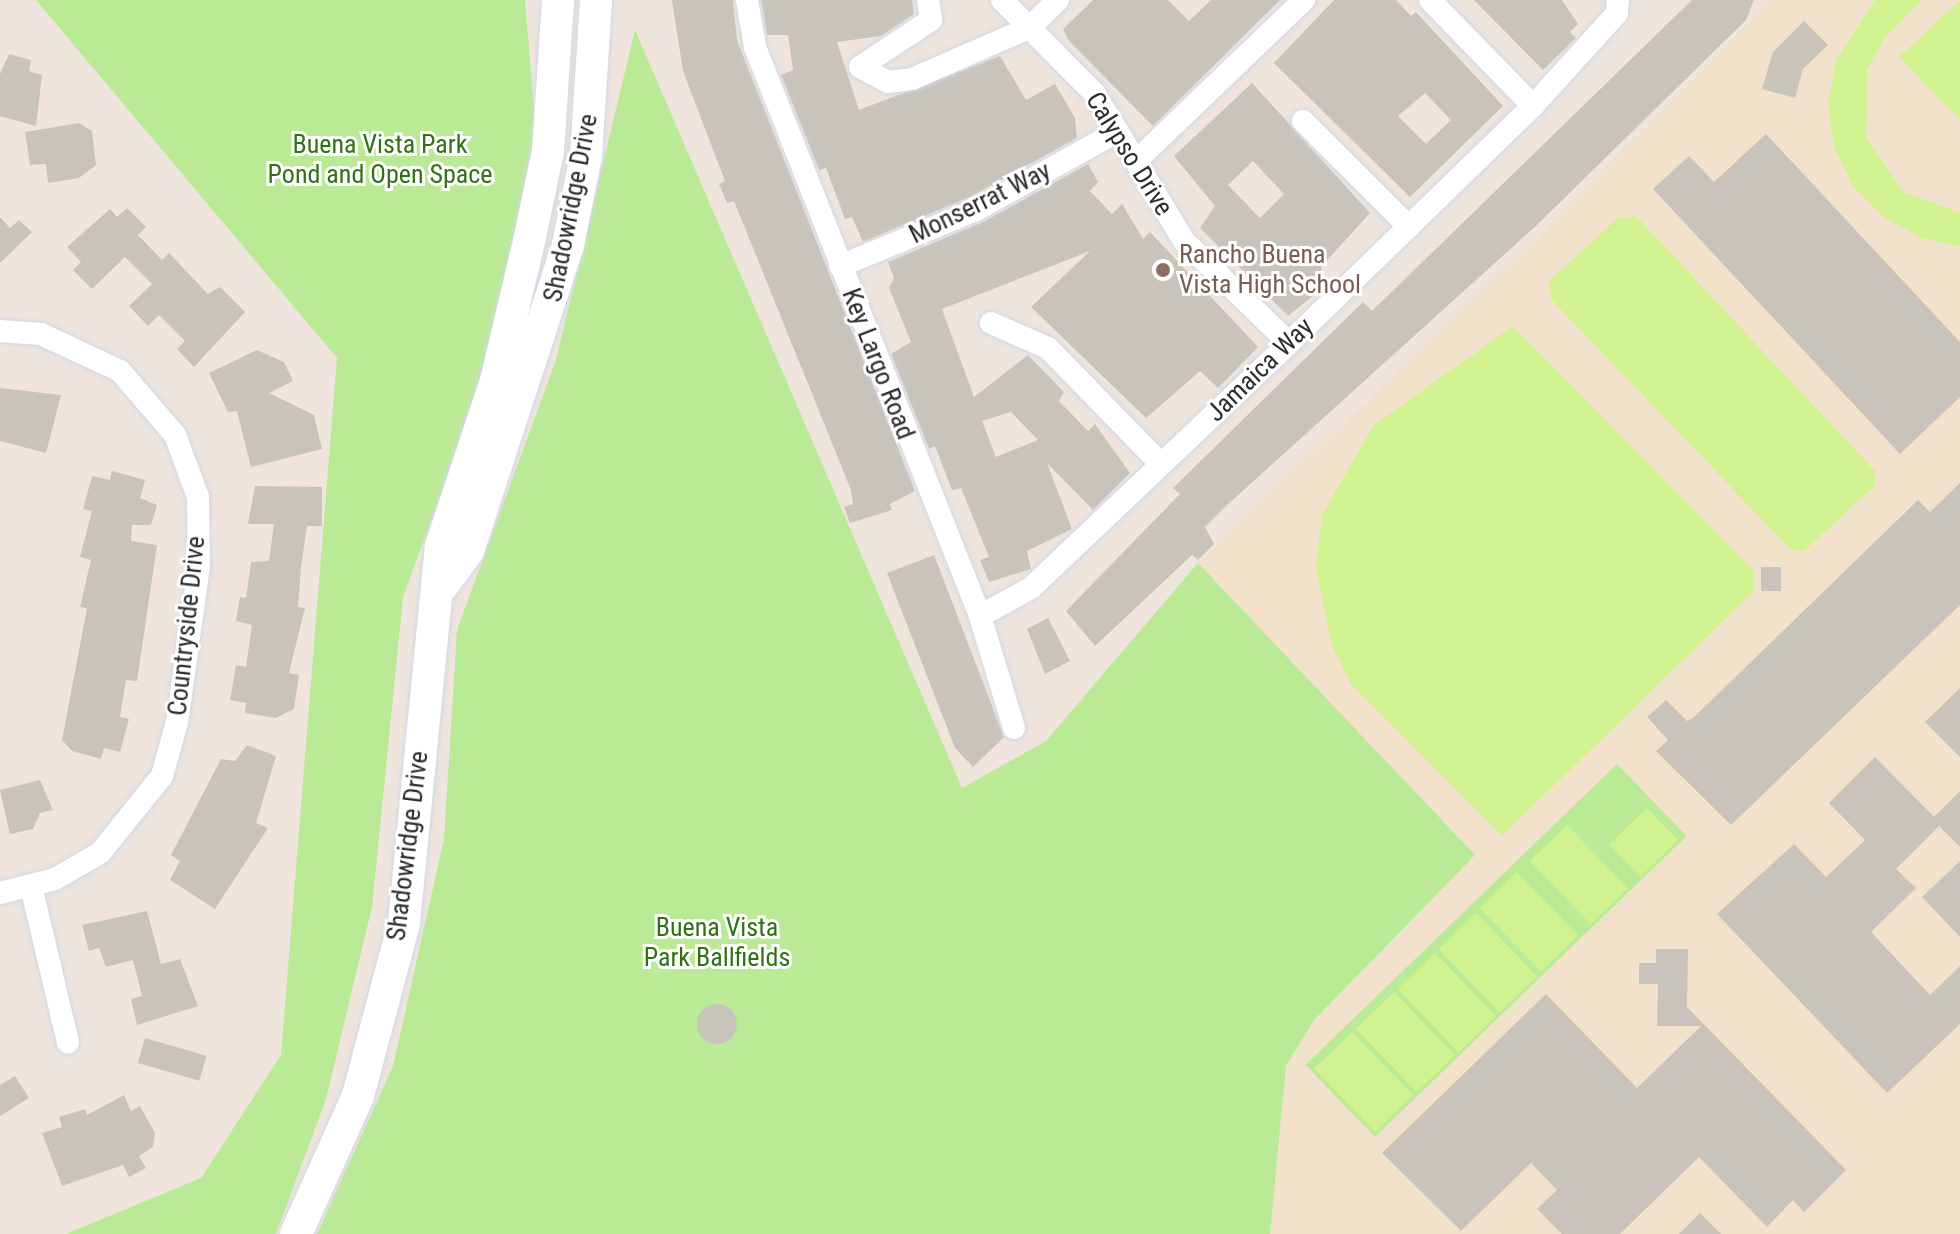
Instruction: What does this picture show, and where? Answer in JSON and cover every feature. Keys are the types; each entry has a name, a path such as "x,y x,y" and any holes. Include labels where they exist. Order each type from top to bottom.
{"street":[{"name":"Shadowridge Drive","path":"296,1234 358,1096 404,923 442,586 441,546 496,381 548,151 558,0"},
{"name":"Shadowridge Drive","path":"442,586 468,551 568,245 586,156 596,0"},
{"name":"Key Largo Road","path":"747,0 755,47 980,616 1014,728"},
{"path":"928,0 931,20 860,67 888,82 912,79 1029,28 1058,0"},
{"name":"Calypso Drive","path":"1002,0 1095,94 1184,241 1289,343"},
{"path":"1136,161 1304,0"},
{"path":"1430,0 1533,106"},
{"name":"Jamaica Way","path":"980,616 1031,588 1289,343 1533,106 1617,13 1618,0"},
{"path":"1303,121 1409,227"},
{"name":"Monserrat Way","path":"840,266 976,210 1117,132"},
{"path":"991,323 1048,348 1161,464"},
{"name":"Countryside Drive","path":"0,331 41,334 120,371 175,435 198,497 199,566 177,722 162,776 100,853 31,886 0,893"},
{"path":"31,886 68,1043"}],"shaded area":[{"name":"Rancho Buena Vista High School","path":"1771,0 1960,0 1960,1234 1270,1234 1286,1067 1314,1020 1475,855 1198,563 1532,243"}],"green space":[{"name":"Buena Vista Park Pond and Open Space","path":"36,0 525,0 543,218 403,597 372,907 326,1099 276,1234 66,1234 201,1178 281,1055 337,358"},
{"path":"1875,0 1922,0 1883,40 1867,70 1866,138 1904,192 1960,213 1960,246 1924,239 1885,218 1854,187 1834,147 1828,103 1836,60"},
{"path":"1960,0 1960,120 1899,57"},
{"name":"Buena Vista Park Ballfields","path":"635,30 962,788 1046,741 1198,563 1475,855 1314,1020 1286,1066 1270,1234 317,1234 393,1066 444,839 457,630 556,360"},
{"path":"1636,216 1875,471 1875,485 1804,551 1791,550 1551,299 1549,281 1617,219"},
{"path":"1513,326 1753,570 1754,591 1502,836 1351,684 1331,643 1316,567 1322,515 1374,425"},
{"path":"1617,764 1686,836 1375,1137 1306,1065"},
{"path":"1647,808 1678,840 1640,877 1609,845"},
{"path":"1567,825 1628,888 1591,924 1530,861"},
{"path":"1517,872 1578,935 1541,971 1480,908"},
{"path":"1476,913 1537,976 1500,1012 1439,949"},
{"path":"1435,953 1496,1016 1459,1052 1398,989"},
{"path":"1394,992 1455,1055 1417,1092 1356,1029"},
{"path":"1352,1032 1413,1095 1375,1132 1314,1069"}],"building":[{"path":"672,0 733,0 737,40 915,491 890,504 892,510 850,523 844,507 853,504 851,490 734,201 727,203 719,184 725,181 683,71"},
{"path":"761,0 912,0 914,14 881,36 837,42 859,110 1000,56 1026,100 1055,84 1075,118 1077,138 970,197 863,242 852,217 845,219 826,168 819,170 781,75 793,70 788,35 767,35"},
{"path":"1093,0 1168,0 1189,21 1211,0 1280,0 1153,126 1069,41 1063,29"},
{"path":"1334,0 1396,0 1411,16 1416,12 1503,106 1410,197 1274,63","holes":["1425,93 1451,120 1426,144 1398,116"]},
{"path":"1474,0 1562,0 1578,24 1570,32 1576,38 1543,70"},
{"path":"1692,0 1754,0 1746,20 1538,224 1205,527 1214,544 1198,560 1192,555 1095,646 1066,611 1180,494 1173,488 1363,302 1372,311"},
{"path":"1804,21 1828,45 1803,69 1795,98 1762,89 1773,52"},
{"path":"9,54 31,60 29,71 42,75 36,126 0,116 0,74"},
{"path":"1252,83 1370,213 1321,267 1326,285 1288,316 1200,228 1215,206 1174,156","holes":["1253,161 1284,194 1260,218 1228,185"]},
{"path":"79,123 92,131 96,165 79,178 48,183 46,164 30,165 25,132"},
{"path":"1766,134 1960,342 1960,397 1900,454 1653,189 1689,156 1714,182"},
{"path":"1088,164 1098,182 1090,191 1112,214 1122,204 1143,239 1150,232 1258,347 1218,388 1200,371 1146,418 1031,307 1090,251 942,309 974,397 1028,355 1064,392 1059,401 1088,431 1095,424 1130,473 1093,510 1047,463 1072,529 1027,551 1031,569 989,582 980,560 989,557 961,488 952,490 935,446 929,449 891,354 911,342 889,288 894,278 888,262 983,222","holes":["1011,412 1038,440 996,457 982,421"]},
{"path":"127,208 146,227 138,235 162,260 169,253 208,294 220,287 245,312 194,367 177,349 185,341 159,315 148,326 129,306 152,284 125,257 92,289 73,270 81,262 67,247 110,209 117,217"},
{"path":"0,217 10,228 19,220 32,232 0,263"},
{"path":"257,350 284,362 293,381 269,393 314,415 322,449 251,467 237,411 228,412 209,373"},
{"path":"0,388 61,395 46,453 0,441"},
{"path":"112,471 145,480 140,498 157,505 151,525 132,525 131,541 157,545 137,681 126,680 120,717 129,719 120,752 104,748 101,759 72,751 62,740 87,608 80,607 91,560 80,557 92,511 83,509 92,476 110,480"},
{"path":"1960,483 1960,605 1731,825 1656,751 1668,740 1647,717 1666,700 1687,721 1693,718 1918,500 1930,512"},
{"path":"255,486 322,487 322,526 307,526 301,567 298,607 305,608 289,673 299,675 294,709 276,718 245,713 246,703 230,700 236,665 246,667 252,625 236,621 240,597 246,598 251,562 269,561 274,524 248,524"},
{"path":"934,555 1004,737 973,767 955,748 887,573"},
{"path":"1761,567 1781,567 1781,591 1761,591"},
{"path":"1048,618 1070,661 1045,674 1027,629"},
{"path":"1960,688 1960,757 1925,722"},
{"path":"247,745 276,756 256,823 268,828 215,909 170,880 180,861 171,855 221,759 235,761"},
{"path":"1875,757 1934,817 1960,791 1960,847 1939,826 1896,869 1916,888 1871,932 1930,995 1960,966 1960,1024 1887,1093 1717,914 1794,844 1826,877 1865,840 1829,803"},
{"path":"40,780 53,810 40,813 33,829 10,834 0,790"},
{"path":"1960,861 1960,937 1922,897"},
{"path":"147,911 161,964 180,959 198,1006 137,1025 131,999 142,996 133,960 106,967 99,948 89,951 82,925"},
{"path":"1656,949 1688,949 1687,1007 1846,1170 1804,1212 1793,1200 1767,1227 1699,1157 1620,1234 1562,1234 1537,1209 1557,1190 1531,1163 1461,1231 1382,1153 1546,994 1637,1088 1701,1026 1657,1026 1658,984 1639,984 1639,963 1656,963"},
{"path":"717,1004 731,1010 737,1024 731,1038 717,1044 703,1038 697,1024 703,1010"},
{"path":"145,1038 207,1056 199,1081 138,1063"},
{"path":"15,1076 29,1098 0,1116 0,1085"},
{"path":"124,1095 131,1111 140,1106 155,1133 153,1147 139,1156 146,1168 129,1177 123,1165 62,1186 42,1133 62,1127 59,1117 85,1109 87,1115"},
{"path":"1700,1213 1721,1234 1679,1234"}],"place":[{"name":"Rancho Buena Vista High School","path":"1163,270"}]}
